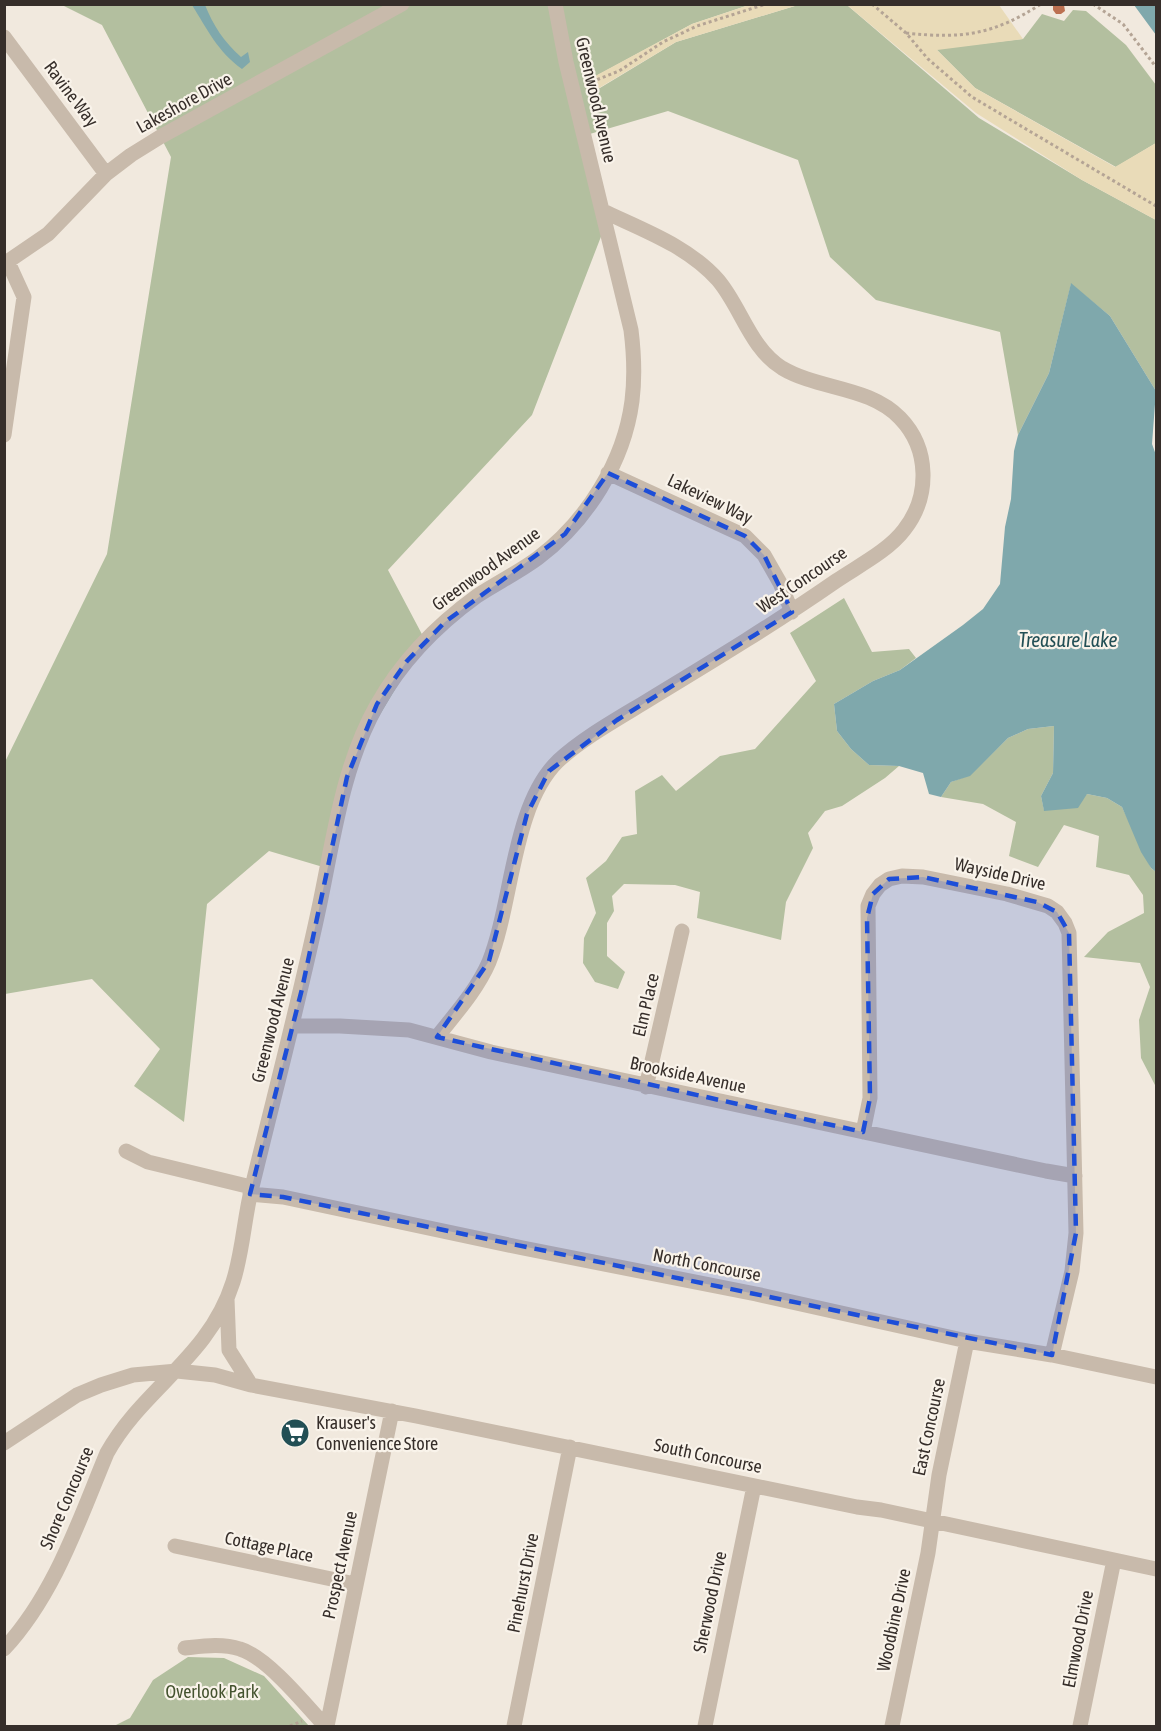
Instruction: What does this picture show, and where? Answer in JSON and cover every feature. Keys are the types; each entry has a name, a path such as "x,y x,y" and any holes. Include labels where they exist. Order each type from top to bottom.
{"street":[{"name":"Lakeshore Drive","path":"6,263 48,234 106,174 130,155 402,4"},
{"name":"Greenwood Avenue","path":"177,1371 202,1342 227,1299 234,1279 251,1191 293,1026 347,777 359,741 377,705 407,662 445,622 477,596 537,558 565,534 590,506 622,444 628,425 634,373 631,330 555,4"},
{"name":"Ravine Way","path":"4,37 11,59 106,174"},
{"name":"West Concourse","path":"436,1037 472,993 489,961 527,814 536,790 549,771 570,752 617,720 792,612 886,547 902,533 914,516 923,488 924,471 920,451 911,432 901,419 880,403 806,380 782,368 758,344 732,300 709,270 679,248 603,211"},
{"path":"4,435 24,297 6,263"},
{"name":"Lakeview Way","path":"608,473 745,536 764,555 780,583 792,612"},
{"name":"Wayside Drive","path":"863,1132 870,1098 867,918 868,906 873,894 889,879 902,876 923,877 996,892 1048,906 1057,912 1069,933 1075,1248 1053,1355"},
{"name":"Elm Place","path":"646,1087 682,930"},
{"name":"Brookside Avenue","path":"293,1026 409,1030 491,1053 646,1087 1075,1176"},
{"name":"North Concourse","path":"126,1151 148,1162 251,1191 756,1294 967,1341 1053,1355 1156,1377"},
{"name":"Greenwood Avenue","path":"227,1299 229,1350 251,1385"},
{"name":"East Concourse","path":"932,1521 939,1475 967,1341"},
{"name":"South Concourse","path":"4,1443 61,1405 101,1384 133,1375 177,1371 215,1376 570,1447 1156,1569"},
{"name":"Shore Concourse","path":"4,1649 37,1607 55,1576 107,1453 116,1437 132,1416 177,1371"},
{"name":"Prospect Avenue","path":"326,1726 392,1412"},
{"name":"Pinehurst Drive","path":"514,1726 570,1447"},
{"name":"Sherwood Drive","path":"705,1726 754,1486"},
{"name":"Woodbine Drive","path":"891,1726 928,1553 932,1521"},
{"name":"Cottage Place","path":"175,1546 355,1584"},
{"name":"Elmwood Drive","path":"1080,1726 1114,1560"},
{"path":"185,1648 229,1646 251,1653 326,1726"}],"path":[{"path":"573,89 619,71 663,42 697,26 766,4"},
{"path":"872,4 906,33 928,59 972,97 1156,206"},
{"path":"906,33 964,36 1001,27 1041,4"},
{"path":"1093,4 1123,24 1156,67"}],"highlighted area":[{"path":"608,473 745,536 764,555 792,612 617,720 549,771 527,814 489,961 437,1037 863,1132 870,1098 867,918 873,894 889,879 923,877 1037,902 1057,912 1069,933 1076,1233 1052,1355 283,1197 250,1194 302,989 347,777 377,704 407,661 445,622 565,534"}],"green space":[{"path":"62,5 749,5 692,24 585,82 590,94 676,42 798,5 847,5 979,118 1082,180 1156,220 1156,391 1110,316 1071,284 1049,373 1018,435 1000,332 876,300 830,257 798,160 668,111 583,136 602,234 532,415 388,570 425,640 346,771 323,867 269,851 207,904 184,1122 134,1086 160,1049 92,979 5,994 4,764 107,554 171,157 102,25"},
{"path":"1073,10 1086,11 1126,45 1156,85 1156,143 1116,167 975,88 936,49 1023,39 1042,14 1064,21"},
{"path":"844,598 872,652 909,649 916,658 900,670 873,681 834,704 837,731 851,749 869,765 899,766 842,806 825,811 808,833 813,848 786,902 781,940 697,918 700,892 675,885 624,884 612,896 614,911 607,923 607,956 625,972 618,989 595,982 583,963 584,938 596,913 586,878 606,861 622,837 637,834 635,791 662,775 676,791 720,756 755,749 816,681 790,633"},
{"path":"1054,726 1053,773 1041,796 1044,810 1059,808 1087,794 1107,798 1122,807 1151,868 1156,872 1156,1087 1141,1058 1139,1020 1150,987 1140,963 1084,957 1108,932 1144,913 1143,895 1129,875 1096,867 1099,836 1064,825 1038,867 1009,856 1016,822 983,804 941,797 951,782 970,775 1008,738 1028,729"},
{"name":"Overlook Park","path":"188,1657 224,1658 264,1676 309,1726 114,1726 130,1718 153,1680"}],"sand":[{"path":"749,5 798,5 676,42 589,94 584,82 692,24"},
{"path":"847,5 999,5 1023,39 937,50 975,88 1115,167 1156,143 1156,220 1082,180 976,113"}],"water":[{"path":"192,5 205,5 224,39 241,57 248,52 250,62 242,69 226,55"},
{"path":"1134,5 1156,5 1156,35"},
{"name":"Treasure Lake","path":"1071,283 1110,316 1156,391 1152,444 1156,455 1156,872 1141,852 1122,807 1107,798 1087,794 1078,808 1044,811 1041,796 1053,773 1054,726 1028,729 1008,738 970,776 951,782 941,797 929,794 923,773 899,766 869,765 851,749 837,731 834,704 873,681 900,670 963,625 983,609 1000,584 1005,527 1011,499 1014,451 1018,435 1049,373"}],"building":[{"path":"1053,5 1064,5 1065,11 1056,14"}],"place":[{"name":"Krauser's Convenience Store","path":"295,1433"}]}
